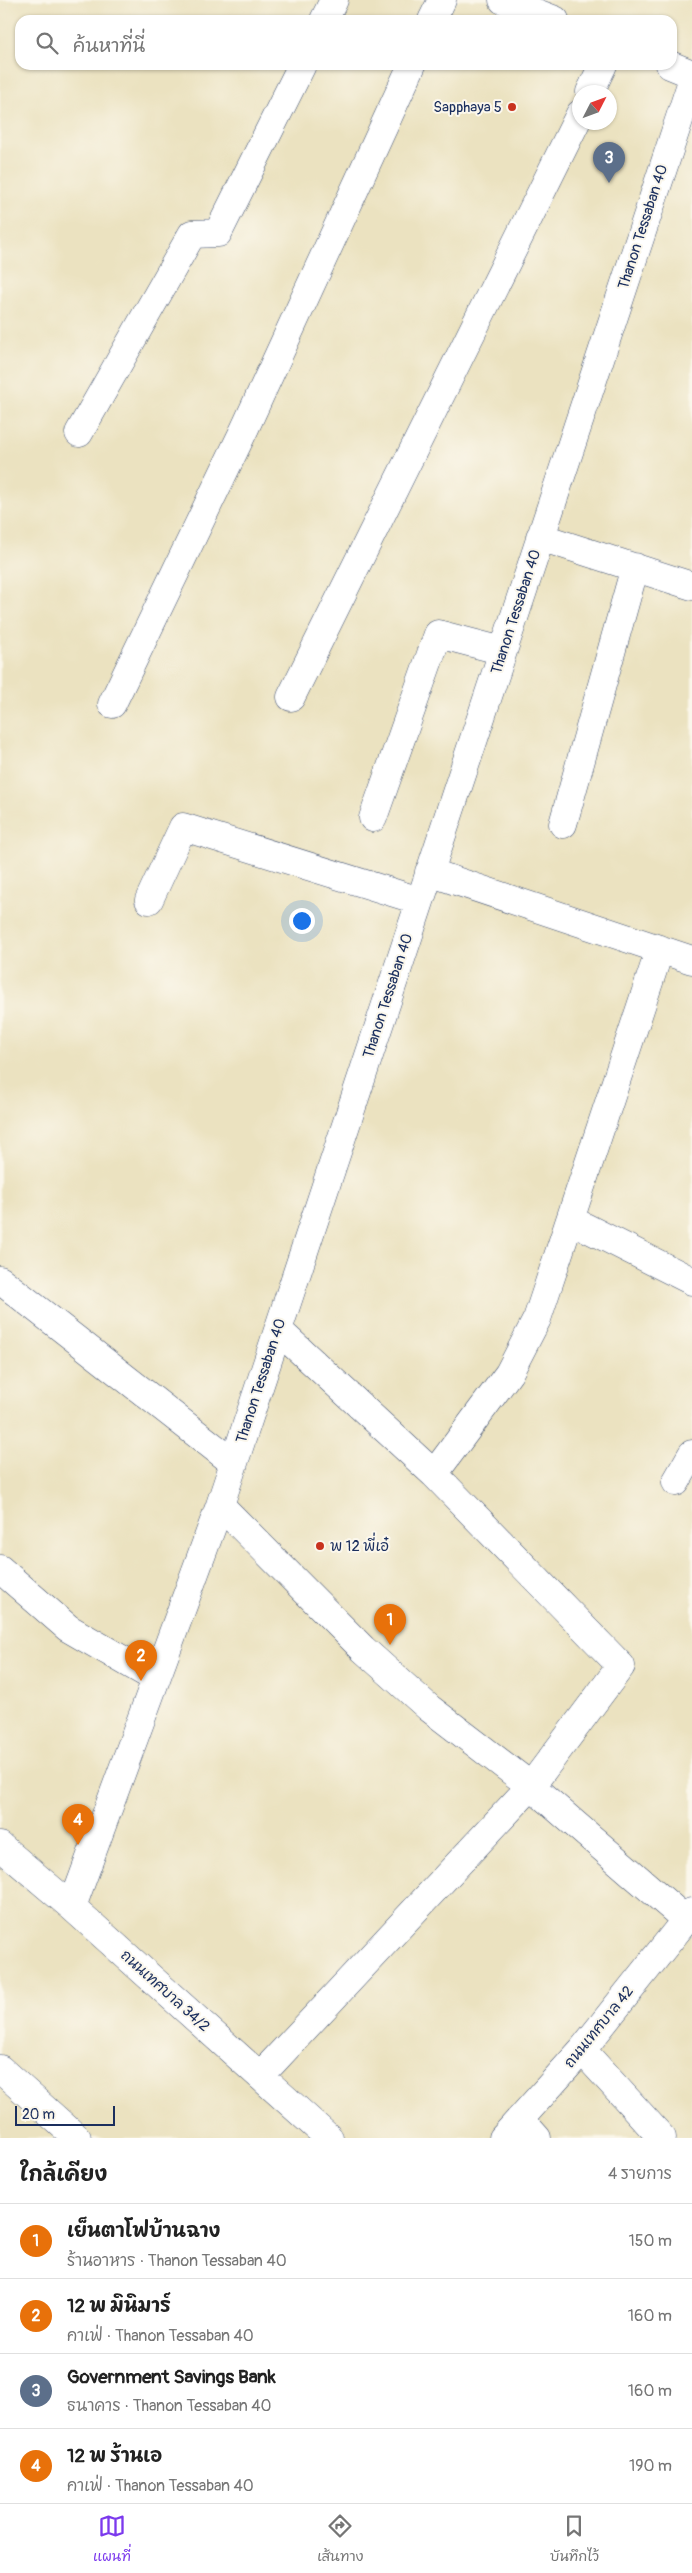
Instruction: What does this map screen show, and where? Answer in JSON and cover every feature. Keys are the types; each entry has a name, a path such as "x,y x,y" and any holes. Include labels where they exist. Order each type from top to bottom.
{"main road":[{"path":"326,15 334,0"},
{"path":"434,15 442,0"},
{"path":"503,0 542,15"},
{"path":"677,68 692,74"},
{"path":"78,433 192,234 218,233 300,70"},
{"path":"112,704 245,428 410,70"},
{"path":"593,85 601,70"},
{"name":"Thanon Tessaban 40","path":"72,1907 220,1505 692,81"},
{"path":"291,697 572,130"},
{"path":"540,537 692,586"},
{"path":"562,824 635,567"},
{"path":"373,818 438,634 502,651"},
{"path":"149,900 183,827 420,901"},
{"path":"430,872 692,960"},
{"path":"434,1474 509,1373 537,1319 660,949"},
{"path":"571,1220 692,1281"},
{"path":"0,1280 234,1463"},
{"path":"260,2076 531,1786 621,1666 434,1474 278,1330"},
{"path":"676,1482 692,1454"},
{"path":"220,1505 363,1649 429,1708 531,1786 689,1916"},
{"path":"0,1570 68,1628 156,1679"},
{"name":"ถนนเทศบาล 34/2","path":"0,1846 72,1907 329,2138"},
{"name":"ถนนเทศบาล 42","path":"520,2132 582,2050 689,1916"},
{"path":"582,2050 662,2138"},
{"path":"0,2069 77,2138"}],"place":[{"name":"Sapphaya 5","path":"512,107"},
{"name":"Government Savings Bank","path":"609,183"},
{"name":"พ 12 พี่เอ๋","path":"320,1546"},
{"name":"เย็นตาโฟบ้านฉาง","path":"390,1645"},
{"name":"12 พ มินิมาร์","path":"141,1681"},
{"name":"12 พ ร้านเอ","path":"78,1845"}]}
